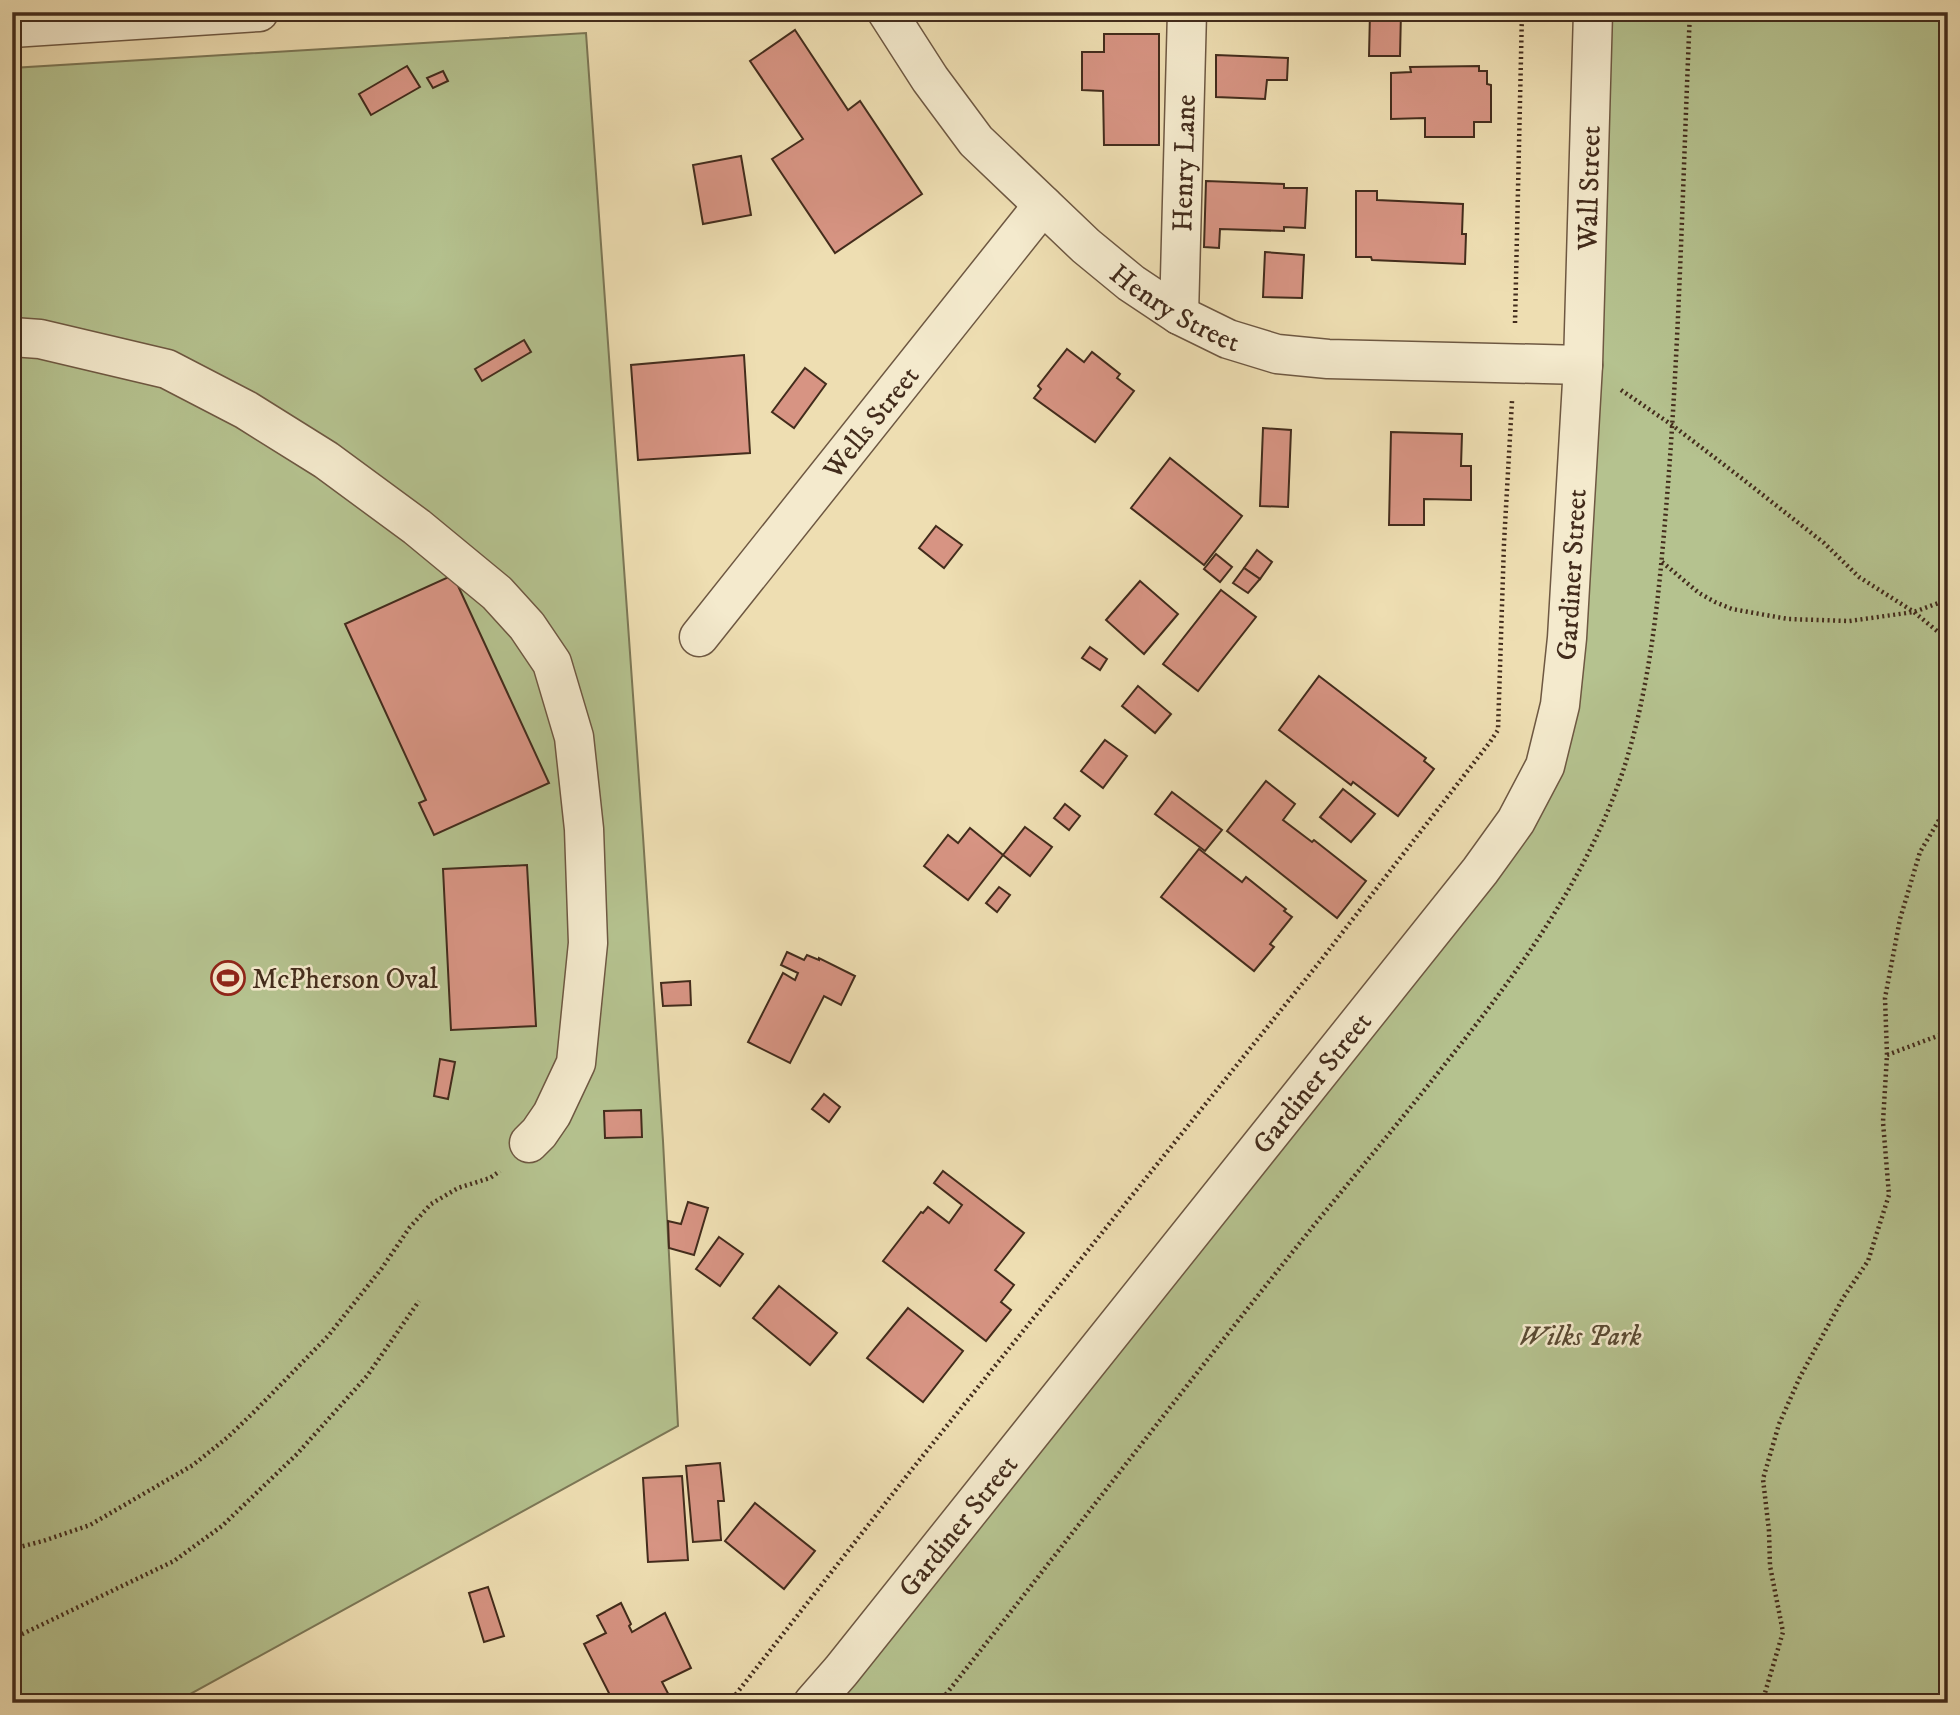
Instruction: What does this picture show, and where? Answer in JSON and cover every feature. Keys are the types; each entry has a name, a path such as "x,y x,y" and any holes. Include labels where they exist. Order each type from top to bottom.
{"street":[{"path":"12,28 109,17 259,12"},
{"name":"Henry Street","path":"887,12 930,79 976,141 1086,246 1131,283 1180,315 1228,339 1277,354 1328,359 1583,365"},
{"name":"Henry Lane","path":"1180,315 1187,12"},
{"name":"Wall Street","path":"1583,365 1593,12"},
{"name":"Wells Street","path":"699,638 1042,205"},
{"path":"12,337 40,339 167,369 246,410 326,460 417,527 498,593 527,626 552,663 574,737 584,829 588,943 576,1063 552,1114 529,1143"},
{"name":"Gardiner Street","path":"813,1703 1472,882 1516,821 1545,765 1560,705 1567,638 1583,365"}],"path":[{"path":"729,1703 926,1452 1309,975 1497,730 1514,363 1522,12"},
{"path":"1583,365 1672,425 1824,543 1858,577 1914,612 1948,640"},
{"path":"1661,561 1699,593 1715,602 1732,609 1788,619 1849,621 1914,612 1948,602"},
{"path":"1762,1703 1783,1632 1770,1566 1763,1479 1779,1424 1800,1377 1843,1298 1868,1261 1889,1195 1883,1122 1887,1055 1885,998 1900,919 1920,852 1948,805"},
{"path":"1887,1055 1948,1031"},
{"path":"12,1549 90,1525 193,1465 228,1437 328,1336 382,1268 410,1227 431,1204 458,1188 490,1178 505,1168 529,1143"},
{"path":"12,1639 174,1561 222,1526 297,1454 367,1376 419,1301"}],"green space":[{"name":"Wilks Park","path":"1593,12 1948,12 1948,1703 813,1703 1545,766"},
{"name":"McPherson Oval","path":"586,33 643,836 678,1426 174,1703 12,1703 12,68"}],"building":[{"path":"1370,12 1401,12 1400,56 1369,56"},
{"path":"795,30 848,110 860,101 922,194 835,253 772,159 803,139 750,61"},
{"path":"1104,34 1159,34 1159,145 1104,145 1103,91 1082,90 1082,52 1104,52"},
{"path":"1216,55 1288,58 1287,80 1267,80 1265,99 1216,97"},
{"path":"407,66 420,87 371,115 359,94"},
{"path":"1479,66 1479,71 1487,71 1487,84 1491,85 1491,122 1474,122 1474,137 1425,137 1425,118 1391,119 1391,73 1411,72 1410,67"},
{"path":"443,71 448,81 433,88 427,78"},
{"path":"741,156 751,215 703,224 693,165"},
{"path":"1206,181 1284,184 1284,188 1307,188 1305,228 1284,227 1284,231 1220,229 1219,248 1204,247"},
{"path":"1356,191 1377,191 1377,200 1463,204 1465,264 1356,257"},
{"path":"1265,252 1304,255 1302,298 1263,297"},
{"path":"524,340 531,352 482,381 475,369"},
{"path":"1067,349 1084,362 1092,352 1120,374 1117,378 1134,391 1095,442 1034,398 1041,389 1038,386"},
{"path":"744,355 750,453 638,460 631,365"},
{"path":"805,368 826,384 794,428 772,412"},
{"path":"1263,428 1291,430 1288,507 1260,506"},
{"path":"1391,432 1462,434 1461,466 1471,466 1471,500 1424,499 1424,525 1389,525"},
{"path":"1170,458 1242,516 1204,565 1131,508"},
{"path":"936,526 962,545 944,568 919,548"},
{"path":"1257,550 1272,562 1260,579 1244,568"},
{"path":"1216,554 1232,567 1220,582 1204,569"},
{"path":"1244,568 1260,579 1248,593 1233,583"},
{"path":"453,575 549,783 434,835 419,803 426,800 345,624"},
{"path":"1140,581 1178,614 1144,654 1106,620"},
{"path":"1221,590 1256,617 1198,691 1163,664"},
{"path":"1090,647 1107,659 1100,670 1082,658"},
{"path":"1319,676 1426,758 1424,761 1434,769 1398,816 1353,782 1351,785 1279,730"},
{"path":"1138,686 1171,714 1155,733 1122,706"},
{"path":"1105,740 1127,756 1103,788 1081,771"},
{"path":"1266,781 1295,804 1283,820 1312,842 1314,840 1366,881 1337,918 1227,831"},
{"path":"1343,789 1375,814 1351,842 1320,817"},
{"path":"1172,792 1222,830 1205,851 1155,814"},
{"path":"1065,804 1080,816 1069,830 1054,818"},
{"path":"1025,827 1052,847 1030,876 1003,855"},
{"path":"970,828 1003,855 968,900 924,866 948,835 958,843"},
{"path":"1199,849 1242,882 1246,877 1292,917 1270,944 1274,947 1254,971 1161,897"},
{"path":"527,865 536,1026 451,1030 443,869"},
{"path":"999,887 1010,895 997,912 986,903"},
{"path":"787,952 804,960 807,955 819,958 855,976 841,1005 824,996 790,1063 748,1042 783,973 795,980 798,973 781,965"},
{"path":"690,981 691,1005 663,1006 661,983"},
{"path":"440,1059 455,1062 448,1099 434,1096"},
{"path":"824,1094 840,1107 829,1122 812,1109"},
{"path":"641,1110 642,1137 605,1138 604,1111"},
{"path":"943,1171 1024,1233 995,1270 1014,1285 1001,1302 1011,1310 986,1341 883,1261 921,1212 928,1207 949,1223 962,1205 934,1183"},
{"path":"688,1202 708,1208 694,1255 669,1248 668,1221 681,1224"},
{"path":"719,1237 743,1254 720,1286 696,1269"},
{"path":"779,1286 837,1333 810,1365 753,1318"},
{"path":"908,1308 963,1351 923,1402 867,1358"},
{"path":"720,1463 724,1501 718,1501 721,1540 693,1542 686,1466"},
{"path":"682,1476 688,1560 648,1562 643,1478"},
{"path":"755,1503 815,1551 784,1589 725,1541"},
{"path":"488,1587 504,1636 484,1642 469,1593"},
{"path":"621,1603 632,1632 665,1613 691,1668 662,1682 673,1703 614,1703 584,1644 606,1633 597,1616"}],"place":[{"name":"McPherson Oval","path":"228,978"}]}
